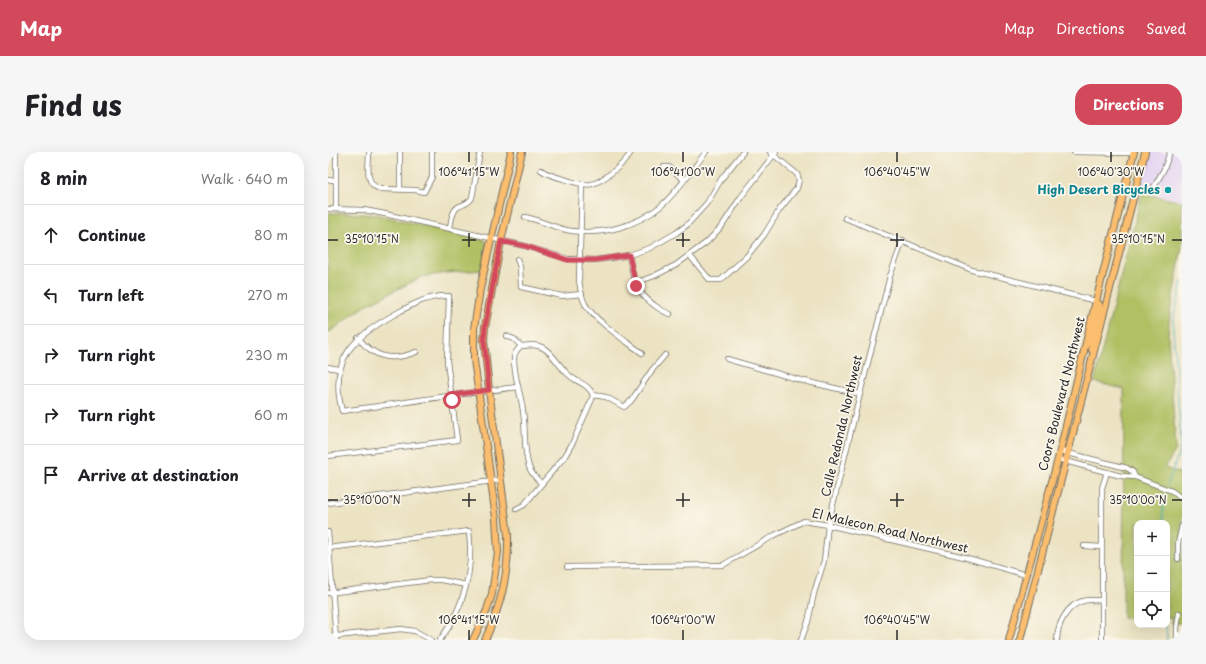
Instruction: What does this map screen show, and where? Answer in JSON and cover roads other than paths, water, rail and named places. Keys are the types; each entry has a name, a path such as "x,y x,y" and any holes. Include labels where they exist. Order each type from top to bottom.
{"main road":[{"path":"472,640 487,610 494,586 497,565 498,536 474,360 475,321 480,289 511,152"},
{"path":"485,640 498,610 507,569 508,535 500,480 484,340 485,327 501,241 522,152"},
{"name":"Coors Boulevard Northwest","path":"1020,640 1145,152"},
{"name":"Coors Boulevard Northwest","path":"1009,640 1058,459 1096,301 1134,153"},
{"path":"1093,355 1091,342 1100,307 1096,301"}],"street":[{"path":"336,152 336,209"},
{"path":"369,152 369,176 372,185 380,189 415,190 424,192 432,177 432,152"},
{"path":"400,152 400,189"},
{"path":"450,228 455,209 469,202 472,198 480,152"},
{"path":"541,170 547,174 582,185 590,185 600,181 624,162 632,152"},
{"path":"525,217 547,222 561,228 581,232 616,228 641,219 661,206 706,152"},
{"path":"328,209 364,210 385,214 525,246 568,260 595,260 629,255 650,248 676,234 687,225 707,203 722,178 743,152"},
{"path":"1074,152 1134,153"},
{"path":"1154,188 1164,169 1170,152"},
{"path":"635,283 666,270 690,256 707,242 722,226 773,153 797,174 799,180 797,188 780,209 764,235 747,256 725,277 721,280 710,280 690,256"},
{"path":"664,167 669,167 684,180"},
{"path":"328,180 336,180"},
{"path":"582,185 579,280 585,303 592,312 642,353"},
{"path":"845,218 903,240 972,270 1096,301"},
{"name":"Calle Redonda Northwest","path":"801,640 808,622 814,593 824,561 828,525 890,276 903,240"},
{"path":"629,255 638,291 664,312 670,314"},
{"path":"518,259 521,287 562,296 582,294"},
{"path":"328,456 458,440 452,395 447,361 449,296 436,296 409,306 376,325 358,338 346,352 338,369 336,384 342,411 452,395 478,391 518,387"},
{"path":"506,336 514,339 521,346"},
{"path":"358,338 367,348 379,355 387,357 405,356 416,352"},
{"path":"516,509 524,505 542,484 569,449 593,395 588,386 568,374 545,349 531,345 521,346 517,350 514,360 523,409 528,464 532,474 542,484"},
{"path":"593,395 606,397 624,407 631,401 652,370 665,355"},
{"path":"727,359 800,380 860,394"},
{"path":"328,367 338,369"},
{"path":"1060,451 1127,468 1133,472 1135,477"},
{"path":"1058,459 1121,476 1135,477 1172,491 1182,499"},
{"path":"1102,640 1102,488 1107,472"},
{"path":"328,503 500,480"},
{"name":"El Malecon Road Northwest","path":"567,567 722,565 775,535 804,521 828,525 964,557 1026,575"},
{"path":"1178,559 1178,543 1182,526"},
{"path":"329,548 469,531 471,545 466,585 459,608 449,628 440,640"},
{"path":"328,532 330,593 336,638"},
{"path":"1084,546 1102,547"},
{"path":"330,593 431,580 441,580 466,585"},
{"path":"1057,640 1057,634 1063,617 1072,607 1083,601 1102,600"},
{"path":"1177,640 1179,613"},
{"path":"328,637 336,638 401,629 415,631 430,640"}],"waterway":[{"path":"1167,486 1180,450 1181,442 1173,330 1174,317 1182,282"},
{"path":"1163,520 1163,501 1166,491"},
{"path":"1166,628 1167,640"}],"place":[{"name":"High Desert Bicycles","path":"1168,190"}]}
